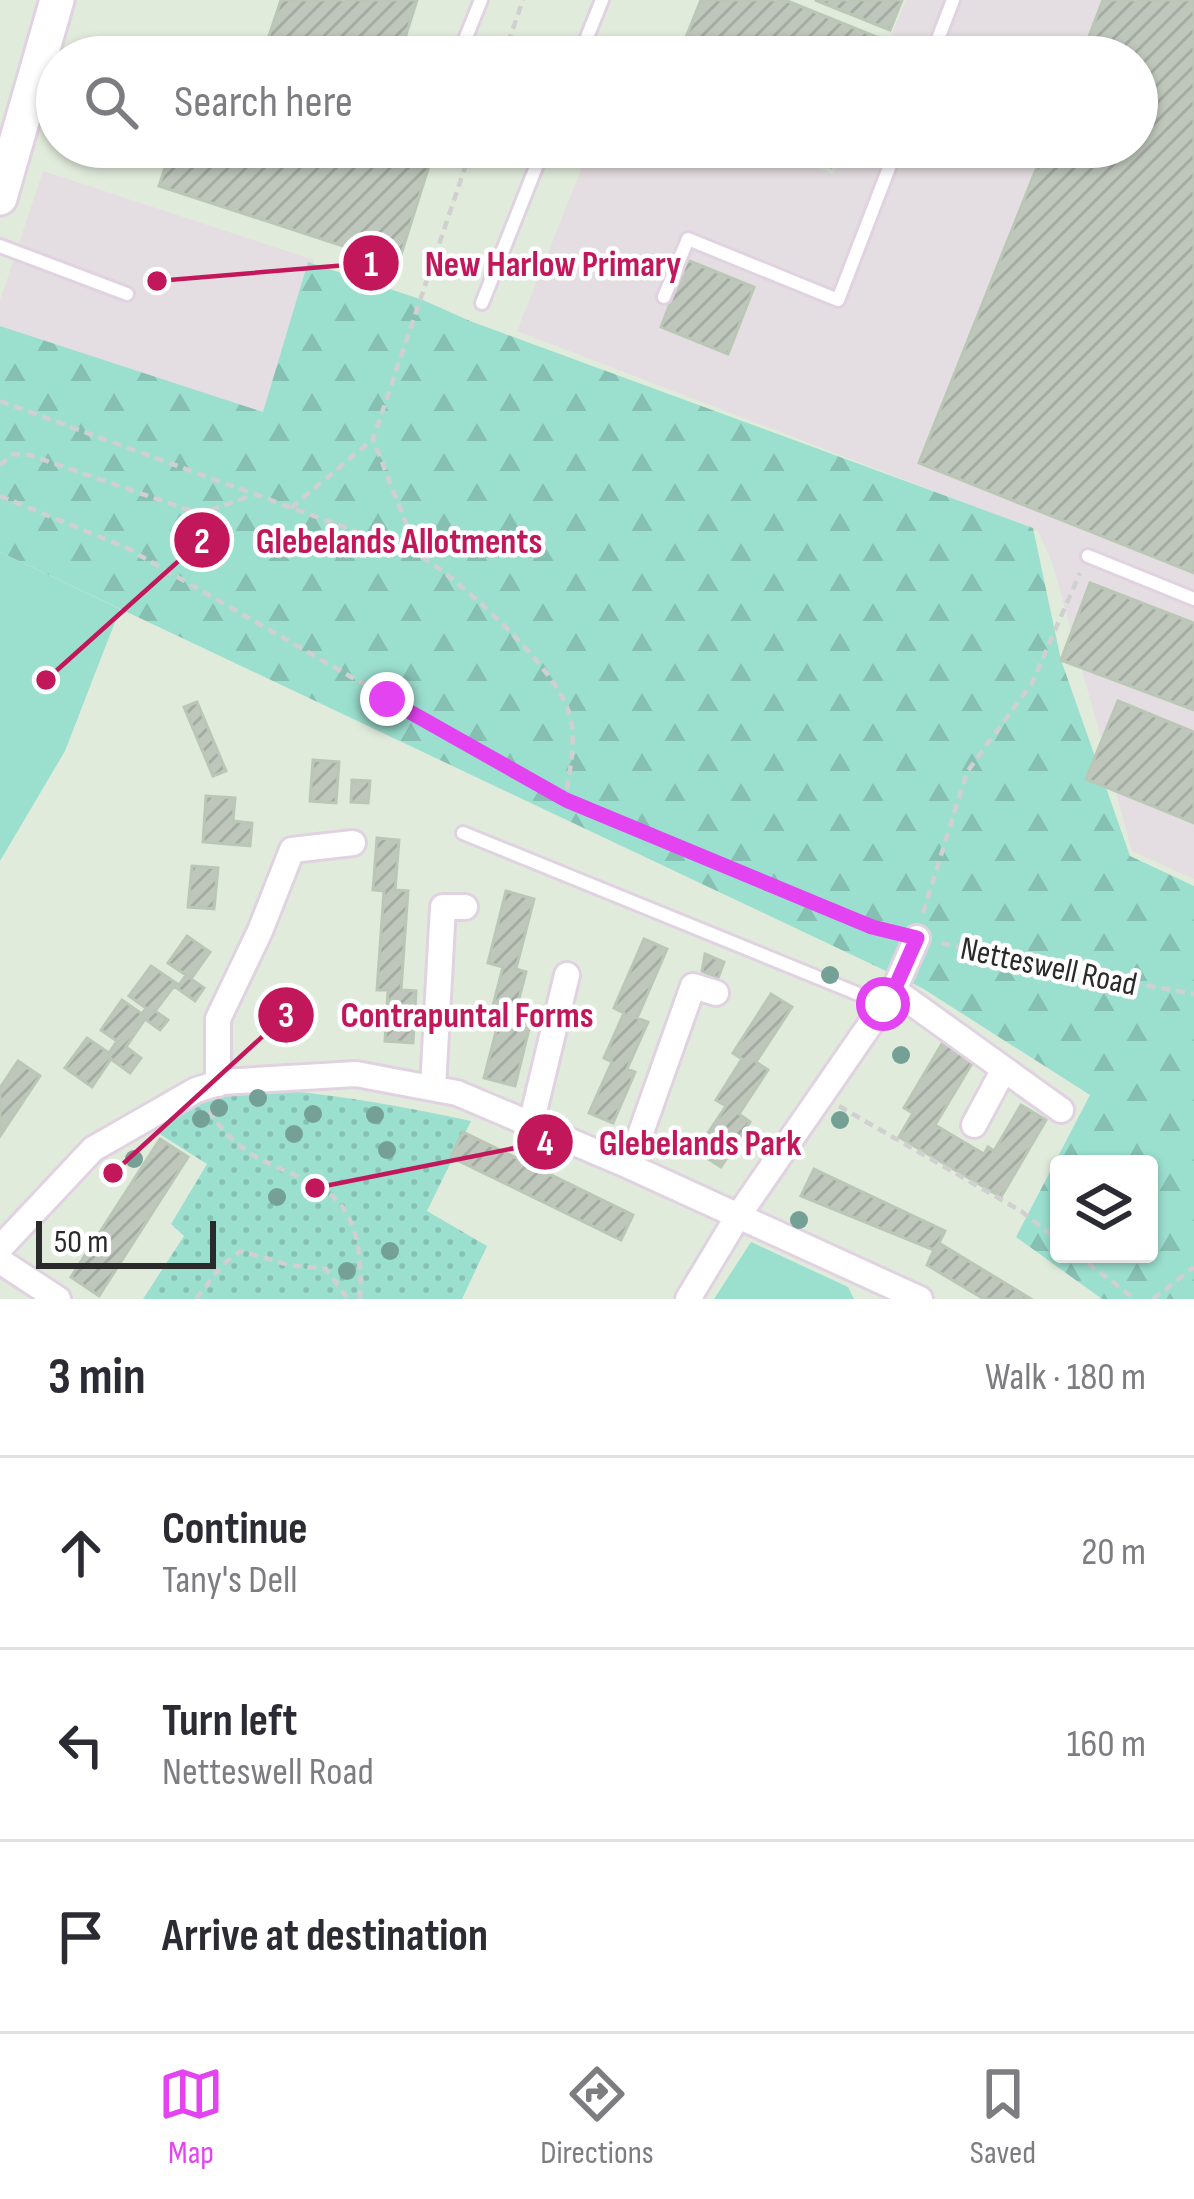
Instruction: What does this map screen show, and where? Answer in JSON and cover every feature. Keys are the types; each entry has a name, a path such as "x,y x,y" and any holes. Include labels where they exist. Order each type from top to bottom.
{"street":[{"path":"47,36 57,0"},
{"path":"0,198 36,73"},
{"path":"207,1087 218,1019 292,850 353,844"},
{"path":"433,1087 443,907 465,907"},
{"path":"688,1299 738,1216 888,997 917,938"},
{"path":"531,1124 567,975"},
{"path":"629,1166 693,986 716,993"},
{"path":"888,997 1061,1110"},
{"path":"974,1125 1004,1069"},
{"path":"0,1248 93,1149 207,1087 356,1074 433,1087 531,1124 738,1216 871,1289 920,1299"},
{"path":"0,1261 58,1299"}],"lane":[{"path":"466,36 481,0"},
{"path":"587,36 602,0"},
{"path":"940,36 953,0"},
{"path":"482,304 536,168"},
{"path":"664,297 688,239 838,300 889,168"},
{"path":"0,246 127,294"},
{"path":"1088,556 1194,598"},
{"path":"463,833 888,997"}],"path":[{"path":"510,36 523,0"},
{"path":"291,508 374,439 465,168"},
{"path":"0,401 418,554 496,617 547,676 570,714 573,750 566,800"},
{"path":"374,439 418,554"},
{"path":"0,466 13,454 30,455 200,514 251,496"},
{"name":"Netteswell Road","path":"0,496 127,548 566,800 872,927 1049,968 1194,994"},
{"path":"917,938 930,882 967,772 1032,683 1088,556"},
{"path":"207,1087 219,1128 264,1164 315,1181 343,1204 357,1239 360,1299"},
{"path":"820,1094 1021,1211 1050,1234"},
{"path":"196,1299 222,1265 242,1251 289,1265 326,1269 347,1299"},
{"path":"1088,1263 1135,1299"},
{"path":"1153,1299 1194,1267"}],"shaded area":[{"path":"906,0 1194,0 1194,879 1132,851 1053,565 1038,531 517,331 582,168 816,168 833,174 836,168 1158,168 1158,36 891,36"},
{"path":"43,171 314,260 264,413 0,326 0,301"}],"green space":[{"path":"308,262 423,300 1033,528 1061,660 1130,856 1194,886 1194,1299 1102,1299 1052,1263 1158,1263 1158,1155 1059,1155 1090,1095 922,988 0,552 0,326 263,412"},
{"path":"0,552 120,609 65,751 0,861"},
{"path":"227,1088 350,1098 471,1121 427,1211 487,1246 462,1299 143,1299 184,1236 171,1224 207,1164 155,1131"},
{"path":"1050,1172 1050,1262 1016,1237"},
{"path":"751,1242 848,1287 854,1299 714,1299"}],"building":[{"path":"281,0 417,0 406,36 269,36"},
{"path":"701,0 785,0 875,36 686,36"},
{"path":"815,0 902,0 890,30"},
{"path":"1103,0 1194,0 1194,573 919,463 1037,168 1158,168 1158,36 1089,36"},
{"path":"165,168 428,168 398,264 159,186"},
{"path":"687,260 754,287 728,354 661,327"},
{"path":"1090,583 1194,623 1194,710 1061,660"},
{"path":"1118,701 1194,732 1194,823 1086,779"},
{"path":"197,702 226,771 213,776 184,707"},
{"path":"313,760 339,762 336,803 310,801"},
{"path":"352,780 370,781 368,803 351,802"},
{"path":"206,796 235,798 233,821 252,823 250,846 203,842"},
{"path":"377,838 399,840 395,890 408,891 401,990 416,991 413,1043 385,1041 388,990 377,990 384,891 373,890"},
{"path":"192,866 218,868 214,909 188,907"},
{"path":"506,891 534,899 516,969 526,972 513,1021 530,1025 515,1086 484,1078 499,1020 490,1017 503,967 488,963"},
{"path":"187,936 210,952 191,979 204,988 195,1001 174,986 155,1011 168,1020 160,1030 145,1019 126,1047 141,1058 130,1073 111,1059 92,1087 65,1068 87,1038 109,1053 117,1041 101,1030 122,1000 142,1014 146,1008 129,996 151,966 179,985 186,975 168,963"},
{"path":"644,939 667,949 637,1018 648,1022 627,1069 635,1072 613,1123 589,1113 612,1062 604,1058 624,1013 614,1008"},
{"path":"705,954 724,962 718,978 702,971"},
{"path":"771,994 792,1007 756,1062 768,1070 739,1114 750,1122 721,1167 696,1151 726,1106 716,1100 742,1059 733,1053"},
{"path":"943,1042 974,1060 935,1125 984,1154 988,1147 994,1151 1021,1105 1046,1120 1001,1197 899,1137 913,1113 904,1108"},
{"path":"18,1061 40,1076 0,1136 0,1088"},
{"path":"463,1132 633,1215 621,1240 451,1157"},
{"path":"160,1139 188,1157 99,1296 71,1277"},
{"path":"814,1169 945,1231 939,1243 1031,1299 984,1299 927,1265 934,1250 801,1196"}],"place":[{"name":"New Harlow Primary","path":"157,281"},
{"name":"Glebelands Allotments","path":"46,680"},
{"name":"Contrapuntal Forms","path":"113,1173"},
{"name":"Glebelands Park","path":"315,1188"}],"route":[{"path":"387,699 566,800 872,927 917,938 883,1004"}]}
